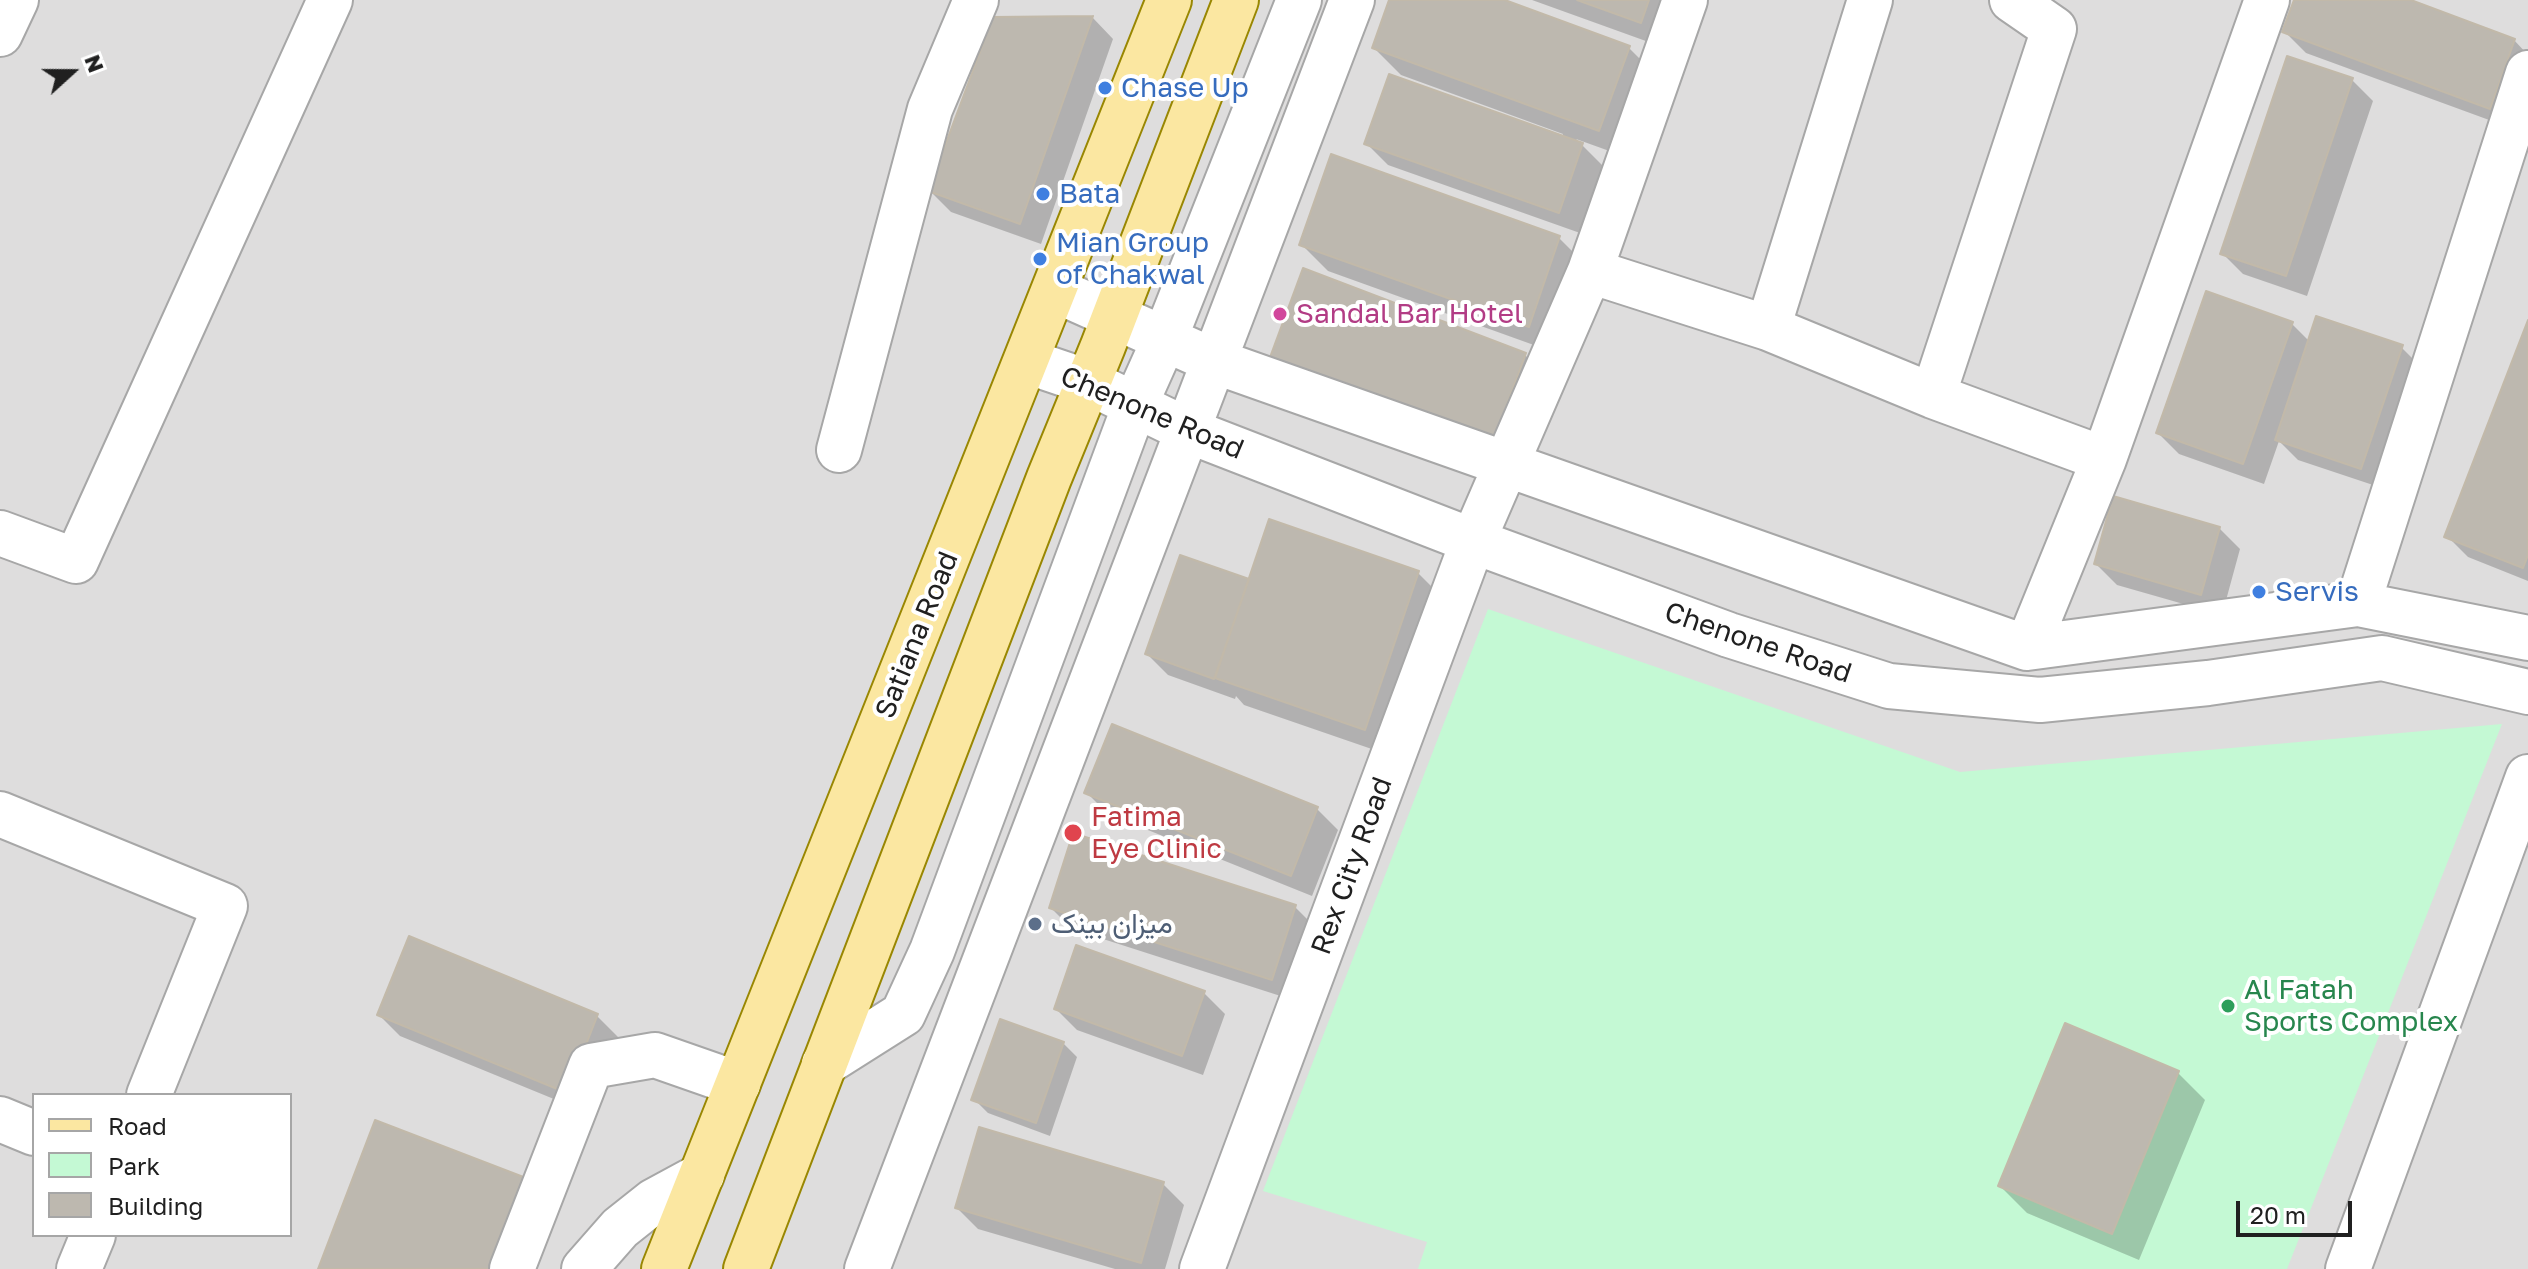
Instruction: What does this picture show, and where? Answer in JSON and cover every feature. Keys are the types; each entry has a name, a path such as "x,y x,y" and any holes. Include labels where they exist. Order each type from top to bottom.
{"main road":[{"name":"Satiana Road","path":"664,1269 1169,0"},
{"path":"746,1269 1236,0"}],"street":[{"path":"0,34 16,0"},
{"path":"0,533 76,561 330,0"},
{"path":"839,450 930,109 976,0"},
{"path":"824,1064 903,1014 932,951 1135,405 1165,338 1299,0"},
{"path":"867,1269 1352,0"},
{"name":"Rex City Road","path":"1202,1269 1473,541 1590,271 1685,0"},
{"path":"1768,328 1870,0"},
{"path":"1933,396 2054,29 2012,0"},
{"path":"2027,648 2104,459 2267,0"},
{"path":"2358,604 2528,73"},
{"path":"1590,271 1768,328 1933,396 2104,459"},
{"path":"1055,290 1214,361 2027,648 2358,604 2528,638"},
{"name":"Chenone Road","path":"1026,361 1088,382 1189,431 1473,541 1729,635 1889,686 2040,700 2208,683 2382,658 2528,692"},
{"path":"2348,1269 2528,777"},
{"path":"0,814 225,906 150,1093"},
{"path":"512,1269 591,1066 655,1055 738,1084"},
{"path":"0,1119 32,1132"},
{"path":"584,1269 620,1228 654,1201 702,1175"},
{"path":"79,1269 92,1237"}],"shaded area":[{"path":"0,0 2528,0 2528,1269 0,1269"}],"green space":[{"path":"1488,609 1960,772 2502,724 2287,1269 1418,1269 1427,1242 1263,1191"}],"building":[{"path":"1389,0 1505,0 1630,46 1599,131 1372,48"},
{"path":"1577,0 1649,0 1641,23"},
{"path":"2294,0 2411,0 2515,39 2490,109 2282,32"},
{"path":"1093,16 1020,224 928,191 993,17"},
{"path":"2287,56 2353,78 2286,276 2220,254"},
{"path":"1389,74 1583,143 1559,213 1364,144"},
{"path":"1331,154 1560,236 1529,327 1299,245"},
{"path":"1303,268 1526,353 1492,445 1269,360"},
{"path":"2206,291 2293,322 2243,464 2156,433"},
{"path":"2316,316 2403,345 2361,469 2275,440"},
{"path":"2528,320 2528,555 2523,568 2444,537"},
{"path":"2113,496 2220,527 2201,595 2094,564"},
{"path":"1269,519 1419,571 1365,730 1215,678"},
{"path":"1180,555 1249,579 1214,679 1145,654"},
{"path":"1112,724 1318,807 1291,876 1084,793"},
{"path":"1073,833 1296,905 1272,980 1049,908"},
{"path":"409,936 598,1014 567,1093 377,1015"},
{"path":"1076,945 1205,991 1182,1056 1054,1009"},
{"path":"1000,1019 1064,1042 1036,1123 971,1100"},
{"path":"2065,1023 2179,1071 2112,1234 1998,1186"},
{"path":"375,1120 526,1178 491,1269 318,1269"},
{"path":"979,1127 1164,1182 1141,1263 955,1208"}],"place":[{"name":"Chase Up","path":"1105,88"},
{"name":"Bata","path":"1043,194"},
{"name":"Mian Group of Chakwal","path":"1040,259"},
{"name":"Sandal Bar Hotel","path":"1280,314"},
{"name":"Servis","path":"2259,592"},
{"name":"Fatima Eye Clinic","path":"1073,833"},
{"name":"میزان بینک","path":"1035,924"},
{"name":"Al Fatah Sports Complex","path":"2228,1006"}]}
